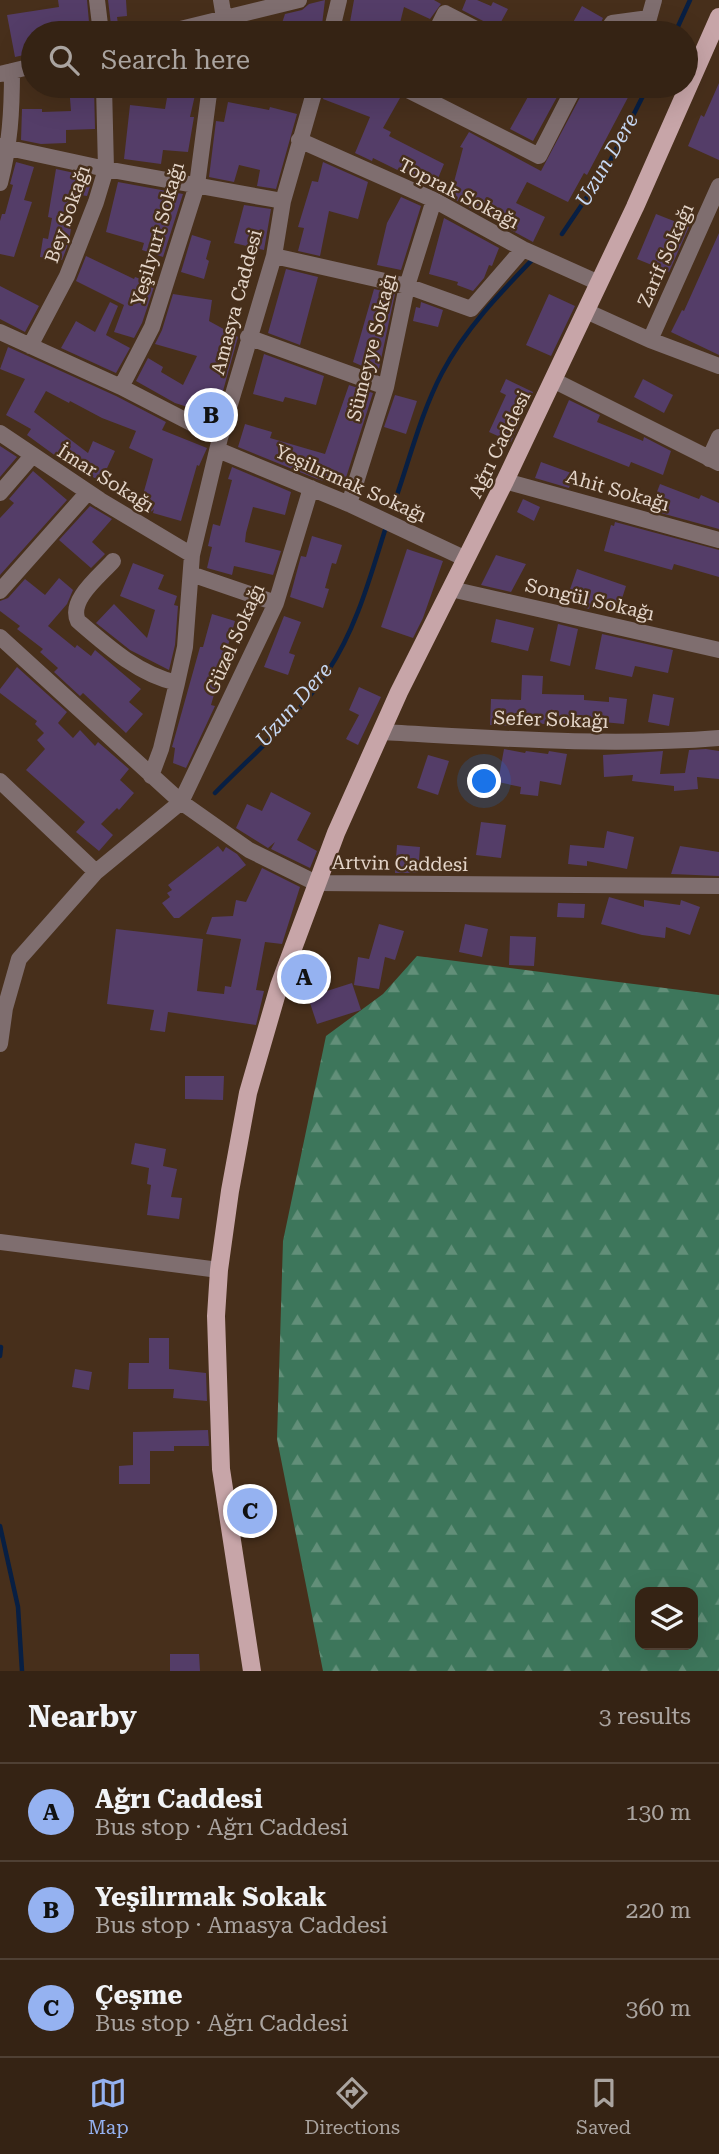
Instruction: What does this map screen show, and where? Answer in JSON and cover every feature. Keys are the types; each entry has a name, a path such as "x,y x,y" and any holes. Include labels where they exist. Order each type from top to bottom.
{"main road":[{"name":"Ağrı Caddesi","path":"698,76 713,45 719,17"},
{"name":"Ağrı Caddesi","path":"252,1671 220,1469 216,1316 219,1270 230,1191 248,1093 279,986 336,833 381,732 505,481 688,98"}],"street":[{"path":"97,0 100,21"},
{"path":"221,0 222,21"},
{"path":"237,21 299,0"},
{"path":"334,21 339,0"},
{"path":"627,21 649,18 654,0"},
{"path":"441,21 445,13 461,21"},
{"path":"0,183 12,116 6,72"},
{"name":"Bey Sokağı","path":"30,346 68,276 106,169 104,98"},
{"name":"Yeşilyurt Sokağı","path":"121,387 152,327 197,185 208,98"},
{"name":"Amasya Caddesi","path":"152,776 162,749 185,647 192,555 248,337 274,256 283,201 312,98"},
{"path":"427,98 539,156 570,98"},
{"name":"Toprak Sokağı","path":"299,140 434,200 523,249 599,283"},
{"path":"5,147 106,169 283,201"},
{"name":"Zarif Sokağı","path":"650,340 719,186"},
{"name":"Sümeyye Sokağı","path":"349,504 386,387 407,286 434,200"},
{"path":"274,256 407,286 471,309 523,249"},
{"path":"586,311 650,340 719,366"},
{"name":"Yeşilırmak Sokağı","path":"0,332 121,387 219,444 466,559"},
{"path":"248,337 386,387"},
{"path":"553,380 714,461 719,436"},
{"name":"İmar Sokağı","path":"0,433 88,492 192,555"},
{"path":"0,493 32,456"},
{"name":"Ahit Sokağı","path":"505,481 719,540"},
{"name":"Güzel Sokağı","path":"181,802 276,603 310,488"},
{"path":"0,591 88,492"},
{"path":"113,561 78,601 75,612 78,621 142,670 159,679 177,683"},
{"path":"191,574 276,603"},
{"name":"Songül Sokağı","path":"451,589 719,650"},
{"name":"Artvin Caddesi","path":"0,637 181,802 249,850 316,883 719,887"},
{"name":"Sefer Sokağı","path":"381,732 547,741 660,743 719,738"},
{"path":"0,781 96,872"},
{"path":"0,1044 5,1008 19,959 96,872 181,802"},
{"path":"0,1241 219,1270"}],"green space":[{"path":"417,956 719,995 719,1671 323,1671 277,1439 283,1241 326,1036 383,994"}],"building":[{"path":"58,0 87,0 89,21 21,21 21,56 15,57 7,15 59,7"},
{"path":"108,0 126,0 127,16 111,21"},
{"path":"325,0 322,21 283,21 285,14 302,10 309,4"},
{"path":"354,0 434,0 441,4 430,19 404,7 400,21 350,21"},
{"path":"466,0 477,0 491,6 493,2 508,9 502,21 483,21 462,10"},
{"path":"582,6 603,18 602,21 574,21"},
{"path":"719,83 719,160 688,146"},
{"path":"70,98 94,98 95,129 66,130 66,143 41,144 21,140 22,109 42,109 42,112 71,111"},
{"path":"167,98 194,98 188,152 163,150 161,164 124,159 130,105 165,109"},
{"path":"400,98 383,128 391,132 389,136 444,164 434,188 373,158 372,161 355,153 370,117 323,99"},
{"path":"527,98 556,98 533,141 510,129"},
{"path":"580,98 628,98 587,175 584,173 568,202 527,182 516,203 545,217 533,242 450,197 463,148 460,147 469,132 541,171"},
{"path":"228,102 269,110 270,107 297,114 276,189 257,186 260,170 239,165 234,182 209,177 216,121 224,122"},
{"path":"16,162 34,167 24,200 32,202 14,257 0,254 0,221 2,214 5,214 13,185 10,184"},
{"path":"323,162 368,182 358,219 329,211 320,256 298,251 304,228 298,227 312,181 318,182"},
{"path":"56,169 93,177 87,196 74,194 69,221 72,222 69,242 62,260 40,257 43,238 48,239 52,218 48,217"},
{"path":"118,182 183,194 163,257 142,250 144,243 106,232"},
{"path":"401,197 421,206 401,270 377,265 387,223"},
{"path":"244,205 271,209 264,250 234,243"},
{"path":"656,214 689,227 669,272 637,259"},
{"path":"444,218 499,248 492,266 489,265 484,278 473,291 457,285 458,282 429,274"},
{"path":"719,233 719,355 671,332 682,310 684,311"},
{"path":"192,235 211,241 204,279 181,272"},
{"path":"86,256 134,279 135,277 155,284 134,338 114,332 124,305 76,281"},
{"path":"286,269 318,277 300,345 268,333"},
{"path":"0,286 39,306 25,332 0,319"},
{"path":"374,289 395,294 378,373 353,362"},
{"path":"173,294 212,300 209,321 238,337 216,416 175,403 136,381 148,358 163,367 161,372 183,385 197,356 155,344"},
{"path":"549,294 575,306 551,356 526,345"},
{"path":"110,302 118,306 106,335 130,348 116,373 61,348 76,321 95,332"},
{"path":"421,302 443,310 438,327 413,321 416,307 420,308"},
{"path":"8,347 116,396 166,422 162,430 207,448 199,466 197,465 181,521 153,513 154,509 151,512 139,509 153,459 129,448 136,431 46,391 34,412 88,453 93,441 115,451 101,481 68,465 27,435 31,429 6,415 25,379 0,369"},
{"path":"264,354 324,376 316,405 285,397 283,402 253,394"},
{"path":"506,379 533,392 511,442 489,432 506,395 500,392"},
{"path":"643,379 673,395 664,413 634,397"},
{"path":"349,385 373,393 343,487 238,447 245,424 272,432 270,438 325,454"},
{"path":"395,395 417,401 406,434 384,427"},
{"path":"569,400 600,415 597,422 643,441 644,437 671,451 663,475 631,462 629,467 553,437"},
{"path":"0,446 17,457 0,477"},
{"path":"541,462 574,474 569,488 535,478"},
{"path":"232,467 291,492 285,515 253,507 246,533 245,542 281,551 273,575 234,566 232,575 207,568 212,547 208,546 213,524 220,526 232,480 228,479"},
{"path":"33,471 67,500 0,575 0,518 14,503 9,499"},
{"path":"660,484 699,499 701,495 719,503 719,529 650,510"},
{"path":"523,499 540,507 534,521 517,512"},
{"path":"90,506 112,519 92,542 105,554 91,568 59,540"},
{"path":"615,522 719,550 719,577 674,564 672,570 604,551 611,525 614,526"},
{"path":"312,536 342,545 336,564 332,563 325,588 329,589 323,608 290,597 301,556 306,557"},
{"path":"407,549 443,561 413,638 381,627"},
{"path":"496,555 526,564 511,592 481,585"},
{"path":"133,563 164,575 158,589 177,596 174,605 178,606 175,645 169,670 130,650 96,623 114,604 147,638 155,610 120,596"},
{"path":"577,569 626,586 618,611 591,602 589,609 566,601"},
{"path":"59,578 73,590 67,604 48,626 75,648 77,645 91,656 95,650 141,689 129,702 143,714 126,733 83,693 80,696 54,672 58,668 40,652 43,649 17,629 20,626 0,611 0,601 8,598 25,579 45,595"},
{"path":"212,614 235,621 211,705 215,706 186,768 173,763 175,748 172,747"},
{"path":"284,616 301,622 289,653 295,655 288,675 264,667"},
{"path":"496,619 534,628 528,651 491,642"},
{"path":"558,624 578,629 570,666 550,661"},
{"path":"602,634 673,650 668,673 635,666 632,677 595,669"},
{"path":"17,667 67,712 58,723 73,738 80,730 95,746 98,742 129,769 120,780 134,793 119,810 117,808 101,824 113,835 99,851 76,832 85,822 26,770 45,749 37,740 44,733 35,724 37,721 0,693 0,689"},
{"path":"522,675 543,676 542,694 584,695 584,700 609,702 609,697 627,699 624,724 603,722 603,728 515,722 515,726 490,725 491,699 521,700"},
{"path":"359,687 381,697 358,745 346,739 359,715 349,710"},
{"path":"653,694 674,698 669,726 648,722"},
{"path":"504,749 525,753 548,754 549,751 567,754 561,785 540,781 538,796 520,794 521,787 498,782"},
{"path":"689,750 719,751 719,779 697,777 698,789 674,791 674,786 632,781 633,775 604,777 603,755 663,751 660,774 685,773"},
{"path":"428,755 449,761 438,795 417,788"},
{"path":"271,792 311,813 297,840 317,851 310,868 271,849 275,842 268,848 236,828 247,804 262,811"},
{"path":"481,822 506,825 501,858 476,855"},
{"path":"607,831 634,837 627,869 587,861 587,866 568,864 570,845 604,848"},
{"path":"397,845 420,847 418,873 395,873"},
{"path":"218,846 223,852 226,847 237,854 246,865 179,918 174,918 162,903 170,897 167,893 172,890 168,885"},
{"path":"680,846 719,852 719,876 671,874"},
{"path":"262,868 300,887 282,944 265,942 256,990 264,991 256,1025 168,1012 165,1032 150,1030 154,1010 107,1004 116,929 203,939 197,991 224,994 225,986 231,987 241,939 206,934 212,917 233,916 236,900 246,902"},
{"path":"609,897 644,907 644,900 680,905 681,900 700,907 690,935 666,927 665,938 601,924"},
{"path":"558,903 585,904 584,918 557,917"},
{"path":"379,924 404,931 395,960 385,957 379,989 354,985 358,957 369,959"},
{"path":"465,924 488,929 482,957 459,952"},
{"path":"510,936 536,937 534,966 509,965"},
{"path":"352,983 361,1010 317,1024 308,997"},
{"path":"185,1076 224,1076 223,1100 185,1099"},
{"path":"135,1143 166,1149 163,1166 177,1169 171,1197 182,1198 179,1219 147,1215 151,1185 147,1184 149,1168 131,1164"},
{"path":"149,1338 169,1338 169,1369 206,1373 207,1401 173,1398 174,1389 128,1389 129,1363 149,1363"},
{"path":"75,1369 92,1372 89,1390 72,1387"},
{"path":"208,1430 209,1446 174,1446 174,1451 150,1451 150,1484 119,1484 119,1466 133,1465 133,1432"},
{"path":"170,1654 199,1654 200,1671 170,1671"}],"waterway":[{"name":"Uzun Dere","path":"680,21 690,0"},
{"name":"Uzun Dere","path":"562,234 606,169 642,98"},
{"name":"Uzun Dere","path":"397,495 429,402 451,357 484,312 534,258"},
{"name":"Uzun Dere","path":"215,793 289,720 328,671 355,619 386,527"},
{"name":"Uzun Dere","path":"0,1356 1,1347"},
{"name":"Uzun Dere","path":"0,1526 18,1607 22,1671"}],"place":[{"name":"Yeşilırmak Sokak","path":"211,415"},
{"name":"Ağrı Caddesi","path":"304,977"},
{"name":"Çeşme","path":"250,1511"}]}
